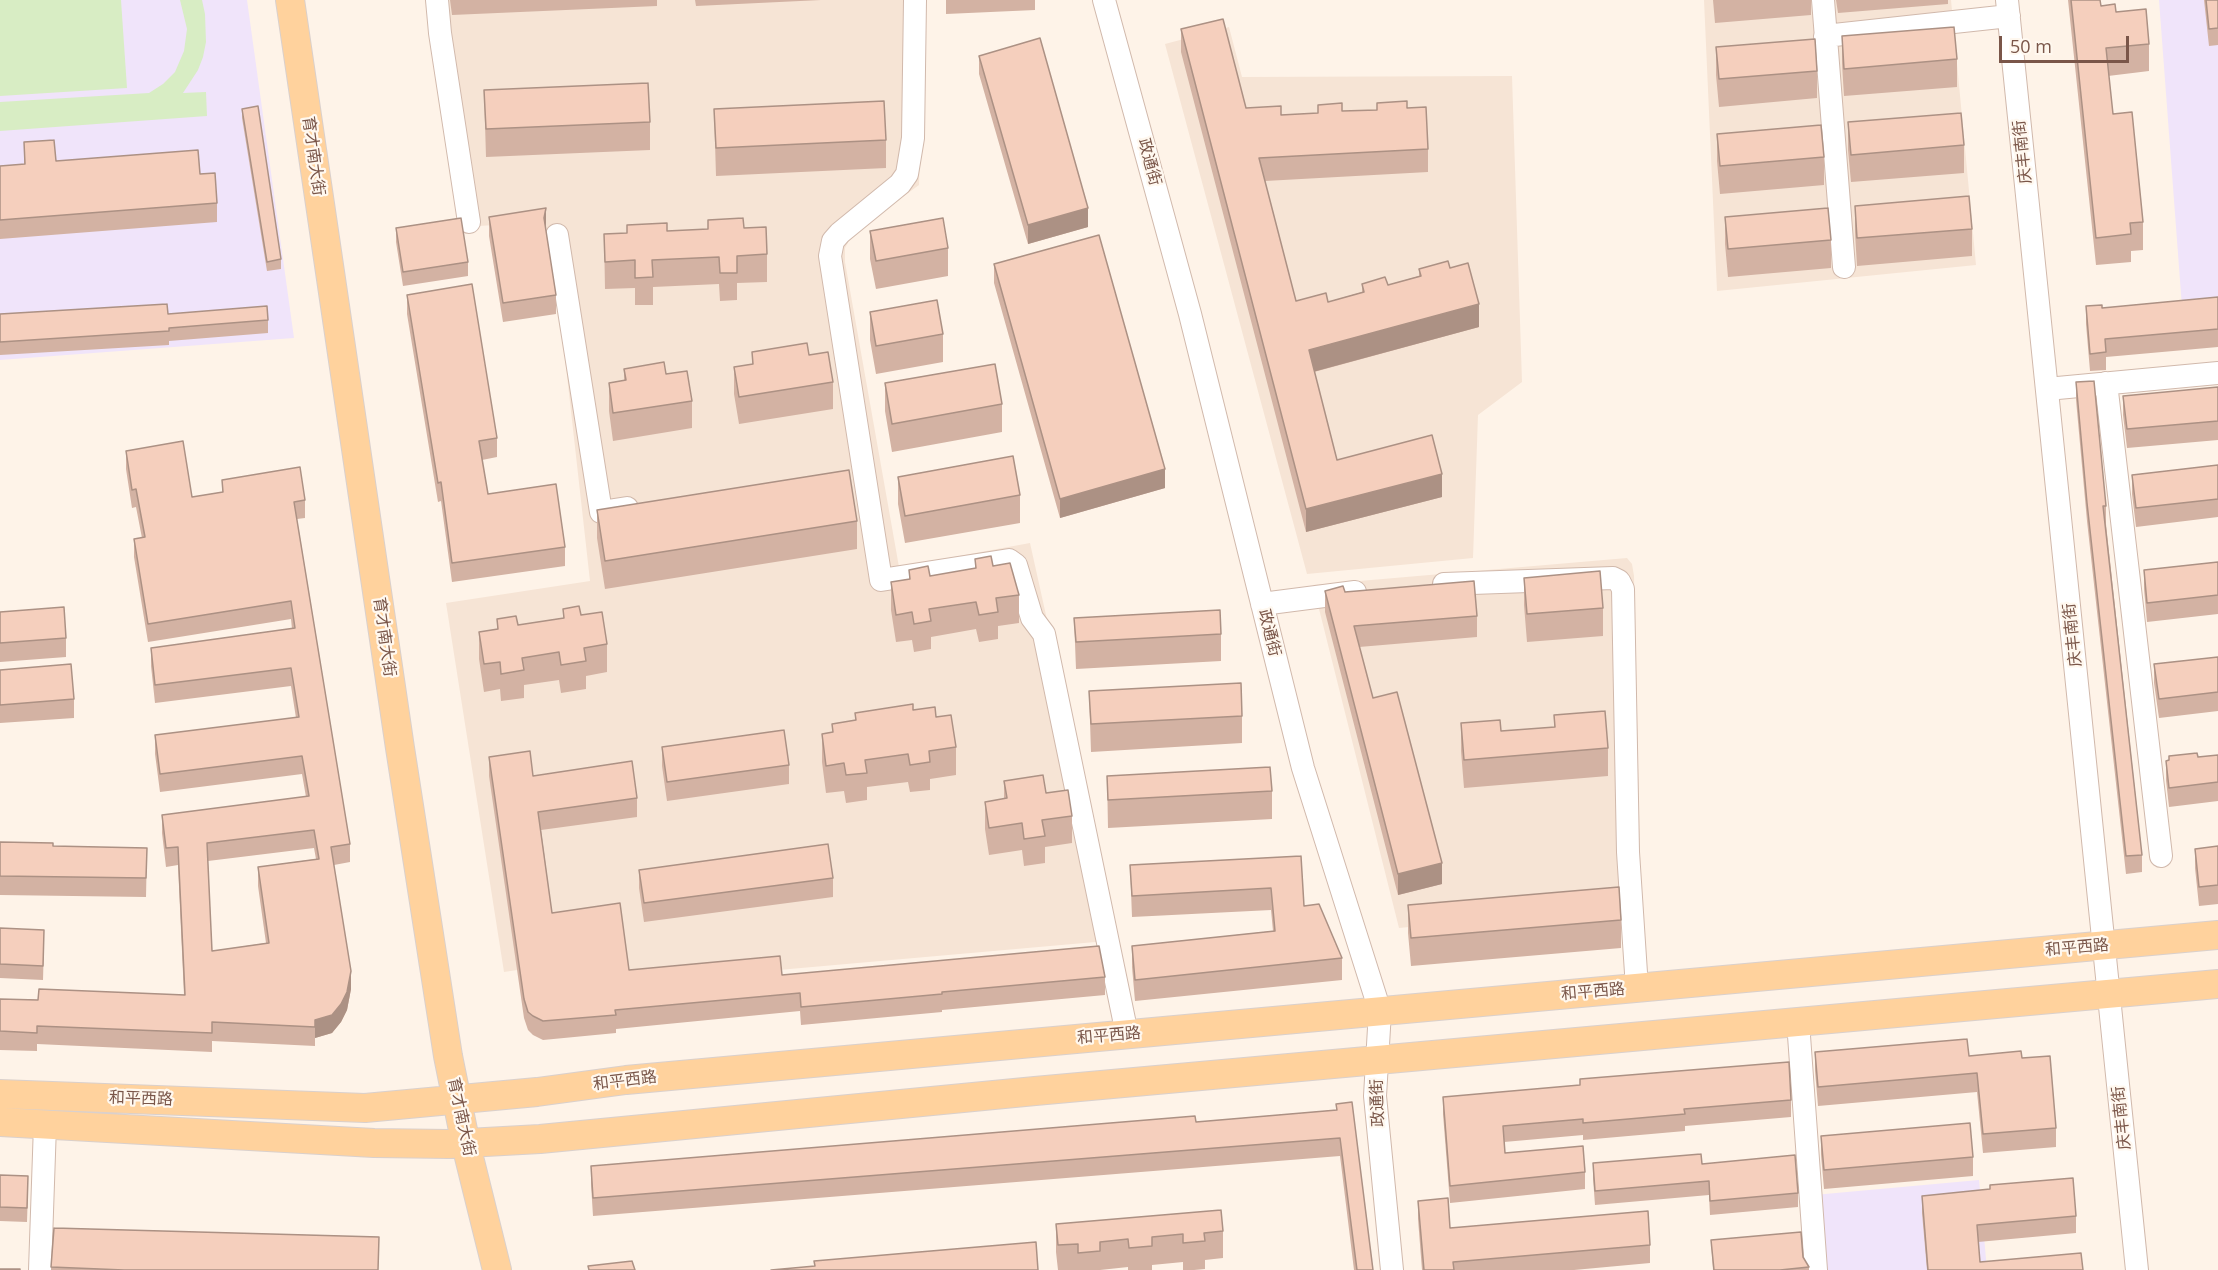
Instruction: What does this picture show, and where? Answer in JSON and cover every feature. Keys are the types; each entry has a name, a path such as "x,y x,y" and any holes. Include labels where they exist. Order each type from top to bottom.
{"main road":[{"name":"育才南大街","path":"290,0 398,736 448,1056 466,1099 497,1270"},
{"name":"育才南大街","path":"309,0 467,1053 466,1099"},
{"name":"和平西路","path":"0,1094 365,1108 466,1099 626,1080 2218,935"},
{"name":"和平西路","path":"0,1122 374,1143 540,1140 1377,1060 2218,984"},
{"name":"育才南大街","path":"475,1142 516,1270"}],"street":[{"path":"437,0 469,222"},
{"path":"915,0 913,138 907,174 900,184 840,233 833,241 830,256 882,580 1009,560 1016,565 1032,618 1044,634 1127,1034"},
{"name":"政通街","path":"1104,0 1190,314 1303,768 1380,1011 1375,1096 1392,1270"},
{"path":"1822,0 1819,48 1844,267"},
{"path":"1819,48 2008,8"},
{"name":"庆丰南街","path":"2008,8 2137,1270"},
{"path":"557,235 601,512 647,505"},
{"path":"2047,388 2218,373"},
{"path":"2106,383 2161,856"},
{"path":"841,474 864,470"},
{"path":"1429,586 1613,579 1619,581 1623,589 1628,852 1637,988"},
{"path":"1262,604 1326,594 1372,590"},
{"path":"1798,1022 1816,1270"},
{"path":"40,1270 45,1125"}],"shaded area":[{"path":"0,0 247,0 294,338 0,360"},
{"path":"426,0 923,0 919,185 860,228 845,248 845,262 899,567 1030,543 1118,940 620,984 557,964 504,972 446,603 590,581 560,313 545,222 462,227 429,32"},
{"path":"1704,0 1951,0 1976,265 1717,291"},
{"path":"2159,0 2218,0 2218,304 2182,307"},
{"path":"1229,27 1242,77 1512,76 1522,382 1478,415 1473,558 1307,574 1165,44"},
{"path":"1627,558 1632,564 1634,576 1641,904 1399,928 1313,585"},
{"path":"1979,1180 1987,1270 1821,1270 1814,1195"}],"green space":[{"path":"0,0 121,0 127,88 0,96"},
{"path":"180,0 202,0 206,42 203,57 198,70 183,93 206,92 207,116 0,131 0,102 149,93 163,84 175,72 184,51 187,29"}],"building":[{"path":"2071,0 2100,0 2101,6 2115,4 2116,12 2146,9 2149,44 2106,48 2113,114 2132,112 2143,222 2130,223 2131,234 2096,238"},
{"path":"2206,0 2218,0 2218,28 2209,29"},
{"path":"1223,19 1246,108 1281,106 1281,115 1318,113 1318,105 1342,103 1342,111 1377,110 1377,103 1407,101 1407,108 1426,107 1428,149 1259,158 1296,301 1326,293 1328,302 1364,292 1362,284 1385,277 1388,285 1421,276 1419,269 1448,261 1450,268 1468,263 1479,304 1309,350 1337,460 1432,435 1442,474 1306,509 1181,29"},
{"path":"1954,27 1957,59 1844,69 1842,36"},
{"path":"1040,38 1088,208 1028,225 979,56"},
{"path":"1815,39 1817,71 1719,79 1716,47"},
{"path":"648,83 650,122 486,129 484,90"},
{"path":"884,101 886,140 716,148 714,109"},
{"path":"258,106 281,259 267,262 242,109"},
{"path":"1961,113 1964,145 1851,155 1848,122"},
{"path":"1821,125 1824,157 1720,166 1717,134"},
{"path":"54,140 56,161 198,150 200,174 215,173 217,203 0,220 0,166 25,164 24,142"},
{"path":"1969,196 1972,229 1857,238 1855,206"},
{"path":"546,208 544,218 556,295 503,303 489,217"},
{"path":"1828,208 1831,240 1728,249 1725,217"},
{"path":"461,218 468,262 403,272 396,228"},
{"path":"743,218 744,228 766,227 767,254 737,256 737,273 720,273 719,257 652,260 653,277 635,278 635,260 605,262 604,234 627,233 627,225 667,223 667,231 708,229 708,220"},
{"path":"943,218 948,248 876,261 870,231"},
{"path":"1099,235 1165,469 1060,499 994,264"},
{"path":"472,284 497,438 479,441 488,494 556,484 565,547 452,563 441,482 438,483 407,295"},
{"path":"2218,297 2218,329 2105,339 2106,352 2090,354 2086,306 2102,305 2102,308"},
{"path":"937,300 943,334 876,346 870,312"},
{"path":"167,304 168,314 267,306 268,320 169,328 169,331 0,342 0,314"},
{"path":"807,343 809,355 828,352 833,382 739,397 734,367 753,364 752,352"},
{"path":"664,362 666,374 687,371 692,401 613,413 609,383 626,380 624,369"},
{"path":"995,364 1002,404 892,424 885,383"},
{"path":"2094,381 2106,506 2103,506 2142,855 2126,856 2087,503 2076,382"},
{"path":"2218,387 2218,421 2127,429 2123,396"},
{"path":"183,441 192,497 223,492 222,480 300,467 305,500 294,502 350,844 331,847 351,971 347,992 332,1015 315,1020 315,1027 212,1022 212,1033 37,1026 37,1033 0,1031 0,999 38,1000 39,989 185,995 178,847 166,848 162,815 309,796 302,756 160,774 155,735 299,717 291,668 155,685 151,648 295,628 291,601 148,624 134,539 145,537 136,489 132,490 126,451","holes":["314,830 319,859 258,867 269,943 212,951 207,843"]},
{"path":"1013,456 1020,495 905,516 898,477"},
{"path":"2218,465 2218,499 2136,508 2132,475"},
{"path":"849,470 857,521 605,561 597,510"},
{"path":"991,556 993,566 1010,563 1019,595 996,598 998,612 979,615 976,602 929,609 931,621 914,624 912,612 896,615 891,582 910,579 909,570 928,566 930,576 976,568 975,559"},
{"path":"2218,562 2218,595 2147,603 2144,570"},
{"path":"1600,571 1603,608 1527,614 1524,578"},
{"path":"1474,581 1477,616 1354,626 1373,698 1397,692 1442,863 1398,874 1325,591 1343,586 1345,592"},
{"path":"579,606 581,615 602,612 607,644 584,648 586,661 561,665 559,652 522,658 524,670 501,674 500,662 484,664 479,632 498,629 497,619 516,616 518,625 564,618 563,609"},
{"path":"64,607 66,638 0,643 0,612"},
{"path":"1220,610 1221,634 1076,642 1074,618"},
{"path":"2218,657 2218,692 2159,699 2154,664"},
{"path":"71,664 74,699 0,705 0,670"},
{"path":"1241,683 1242,716 1091,724 1089,691"},
{"path":"913,704 913,710 935,707 936,717 951,715 956,747 929,751 930,762 910,765 908,754 865,760 867,773 846,775 844,763 826,766 822,734 833,732 832,724 856,720 855,713"},
{"path":"1605,711 1608,748 1464,760 1461,723 1500,720 1501,731 1555,727 1554,715"},
{"path":"784,730 789,765 667,782 662,747"},
{"path":"530,751 533,776 632,761 637,798 538,812 552,913 620,903 629,970 780,956 782,975 1099,946 1105,977 801,1007 800,993 615,1010 616,1015 543,1021 528,1012 524,999 489,757"},
{"path":"2197,753 2198,757 2218,755 2218,782 2169,788 2166,761 2169,760 2169,756"},
{"path":"1270,767 1272,791 1108,800 1107,776"},
{"path":"1043,775 1046,793 1068,790 1072,816 1042,820 1045,836 1024,839 1022,823 989,828 985,802 1007,798 1004,781"},
{"path":"0,842 53,843 53,846 147,848 146,878 0,876"},
{"path":"828,844 833,878 644,903 639,870"},
{"path":"2218,846 2218,885 2199,887 2195,849"},
{"path":"1301,856 1304,906 1319,904 1342,958 1135,980 1132,946 1275,931 1271,888 1132,896 1130,865"},
{"path":"1619,887 1621,920 1411,938 1408,905"},
{"path":"0,928 44,930 43,966 0,964"},
{"path":"1967,1039 1969,1056 2021,1051 2022,1058 2050,1056 2056,1128 1983,1134 1977,1073 1818,1087 1815,1052"},
{"path":"1789,1062 1791,1100 1684,1109 1685,1114 1583,1123 1583,1119 1503,1126 1505,1153 1583,1146 1585,1172 1450,1186 1443,1097 1580,1085 1580,1079"},
{"path":"1352,1102 1373,1270 1357,1270 1340,1138 593,1198 591,1166 1195,1116 1196,1122 1337,1110 1336,1104"},
{"path":"1970,1123 1973,1157 1824,1170 1821,1136"},
{"path":"1701,1154 1702,1164 1795,1155 1798,1193 1710,1201 1709,1181 1595,1191 1593,1163"},
{"path":"0,1175 28,1176 27,1208 0,1207"},
{"path":"2073,1178 2076,1216 1977,1225 1980,1262 2081,1253 2083,1270 1928,1270 1922,1196 1990,1189 1990,1185"},
{"path":"1448,1198 1450,1228 1648,1211 1650,1245 1453,1262 1454,1270 1424,1270 1418,1201"},
{"path":"1221,1210 1223,1231 1204,1233 1205,1241 1183,1243 1183,1234 1152,1237 1152,1246 1129,1248 1128,1239 1100,1242 1100,1251 1078,1253 1078,1244 1058,1245 1056,1224"},
{"path":"54,1228 379,1237 378,1270 124,1270 51,1267"},
{"path":"1801,1232 1803,1257 1809,1267 1780,1270 1714,1270 1711,1240"},
{"path":"1036,1242 1038,1270 771,1270 815,1266 814,1261"},
{"path":"632,1261 635,1270 589,1270 588,1266"}]}
